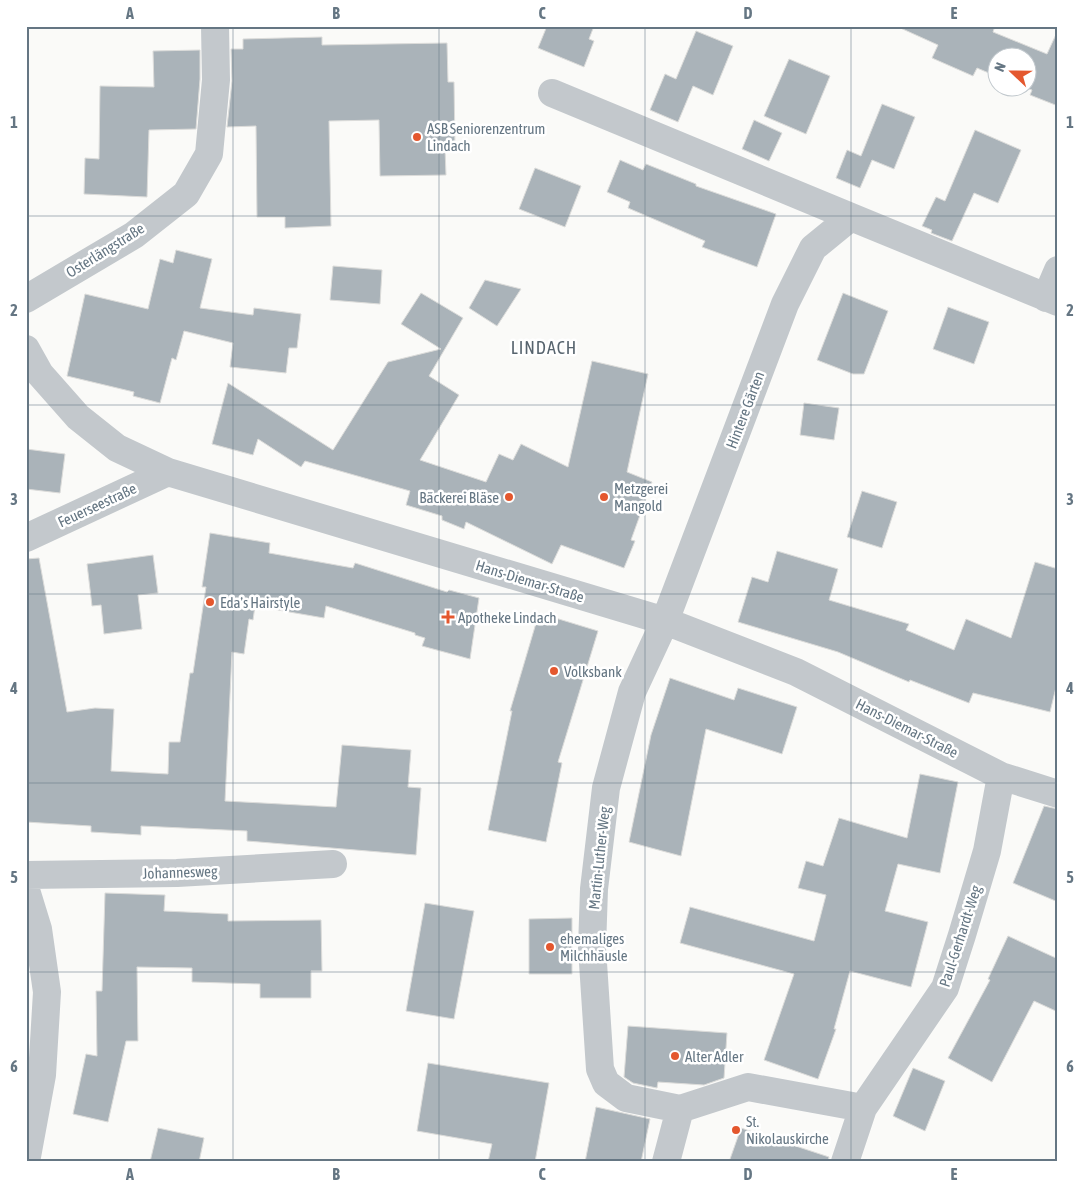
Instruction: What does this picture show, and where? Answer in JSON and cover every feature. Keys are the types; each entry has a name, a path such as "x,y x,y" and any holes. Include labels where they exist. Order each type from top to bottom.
{"street":[{"name":"Osterlängstraße","path":"26,299 134,235 186,194 209,154 216,80 215,26"},
{"path":"552,93 1052,300 1058,270"},
{"name":"Hintere Gärten","path":"665,621 785,304 813,248 851,217"},
{"name":"Hans-Diemar-Straße","path":"26,349 40,374 78,417 116,448 168,472 665,621 796,672 1001,776 1058,794"},
{"name":"Feuerseestraße","path":"26,538 168,472"},
{"name":"Martin-Luther-Weg","path":"665,621 632,692 606,788 594,889 592,948 600,1069 606,1083 626,1098 680,1109 748,1087 863,1108"},
{"name":"Paul-Gerhardt-Weg","path":"845,1162 863,1108 945,988 987,851 1001,776"},
{"name":"Johannesweg","path":"26,875 177,873 333,864"},
{"path":"26,890 38,928 47,992 42,1075 26,1162"},
{"path":"666,1162 680,1109"}],"building":[{"path":"547,26 594,26 589,39 594,41 584,67 538,48"},
{"path":"896,26 995,26 993,32 1032,48 986,48 986,72 977,68 973,76 932,58 938,45"},
{"path":"1058,30 1058,106 1036,97 1036,50 1047,54"},
{"path":"696,31 733,46 713,95 693,86 678,122 650,110 665,74 676,79"},
{"name":"ASB Seniorenzentrum Lindach","path":"322,37 322,45 447,43 448,82 454,82 455,148 445,149 446,175 380,176 379,120 329,121 331,226 285,228 285,217 257,217 256,126 227,127 232,81 231,49 243,49 243,39"},
{"path":"200,50 196,129 149,130 147,197 84,194 85,158 99,159 100,86 154,87 153,51"},
{"path":"789,59 830,76 806,134 764,116"},
{"path":"882,104 915,117 894,169 872,160 860,188 836,178 847,150 861,156"},
{"path":"754,120 782,133 769,161 742,149"},
{"path":"975,130 1021,150 998,203 974,193 952,241 931,233 932,230 922,226 936,197 945,201"},
{"path":"620,160 643,170 646,164 696,184 696,186 776,214 757,267 702,247 705,241 628,208 630,202 607,192"},
{"path":"535,168 581,186 565,227 519,209"},
{"path":"176,250 212,259 200,308 253,315 254,308 301,314 297,348 289,348 286,373 230,367 233,343 184,331 176,360 172,358 160,403 133,396 134,392 67,376 85,294 148,309 160,259 173,263"},
{"path":"333,266 382,270 380,304 330,300"},
{"path":"485,280 521,289 497,326 469,308"},
{"path":"421,293 463,318 429,376 459,395 420,460 486,482 499,454 513,460 521,444 568,467 592,361 648,374 627,472 652,482 631,540 635,541 624,568 561,545 552,564 466,522 464,529 442,520 442,516 406,505 410,491 305,461 301,467 258,439 253,455 212,444 228,383 333,450 388,362 441,349 401,324"},
{"path":"843,293 888,311 864,374 853,374 817,360"},
{"path":"948,307 989,322 974,364 933,349"},
{"path":"804,403 839,408 834,440 800,435"},
{"path":"26,449 65,454 60,493 26,489"},
{"path":"862,491 897,502 882,548 847,537"},
{"path":"210,533 270,543 269,553 353,568 355,563 447,592 449,590 479,598 470,659 422,646 425,638 415,635 415,633 326,606 324,618 255,606 253,620 249,619 244,654 232,652 225,801 336,807 342,745 411,750 408,787 421,788 416,855 247,841 247,831 141,826 141,835 91,832 91,826 26,822 26,559 39,558 67,712 95,708 114,709 111,771 168,774 169,742 180,742 190,673 193,673 206,587 202,587"},
{"path":"777,551 838,569 829,600 909,624 906,630 954,650 966,619 1011,638 1035,562 1058,569 1058,679 1050,712 973,693 969,703 910,680 909,682 838,652 738,622 752,577 768,582"},
{"path":"153,555 158,593 138,595 142,629 104,634 101,605 92,606 87,564"},
{"path":"539,613 598,631 558,762 562,763 546,842 488,830 512,711 510,711"},
{"path":"670,678 734,700 738,688 797,707 782,754 706,729 681,856 629,842 651,735"},
{"path":"920,774 958,782 940,873 898,864 885,911 928,922 911,987 850,971 834,1029 836,1029 818,1079 764,1060 794,974 680,943 690,907 814,941 826,895 798,888 806,861 823,866 839,818 907,838"},
{"path":"1044,806 1058,809 1058,902 1013,883"},
{"path":"105,893 165,895 164,911 228,914 228,921 321,920 322,971 311,971 311,998 260,998 260,984 192,982 192,968 137,967 138,1041 126,1041 108,1122 73,1114 86,1054 97,1056 96,991 102,991"},
{"path":"425,903 474,911 454,1019 406,1011"},
{"name":"ehemaliges Milchhäusle","path":"572,918 572,974 529,974 529,919"},
{"path":"1008,936 1058,959 1058,1012 1034,1001 992,1082 948,1058 990,980 988,979"},
{"name":"Alter Adler","path":"628,1026 727,1033 724,1078 704,1085 658,1082 657,1088 633,1083 624,1077"},
{"path":"428,1063 549,1083 535,1162 488,1162 492,1144 417,1131"},
{"path":"913,1068 945,1081 925,1131 893,1116"},
{"path":"596,1107 650,1119 641,1162 585,1162"},
{"path":"158,1128 204,1138 199,1162 150,1162"},
{"path":"741,1128 829,1157 828,1162 729,1162"}],"place":[{"name":"ASB Seniorenzentrum Lindach","path":"417,137"},
{"name":"Bäckerei Bläse","path":"509,497"},
{"name":"Metzgerei Mangold","path":"604,497"},
{"name":"Eda's Hairstyle","path":"210,602"},
{"name":"Apotheke Lindach","path":"448,617"},
{"name":"Volksbank","path":"554,671"},
{"name":"ehemaliges Milchhäusle","path":"550,947"},
{"name":"Alter Adler","path":"675,1056"},
{"name":"St. Nikolauskirche","path":"736,1130"}],"district":[{"name":"LINDACH","path":"544,347"}]}
